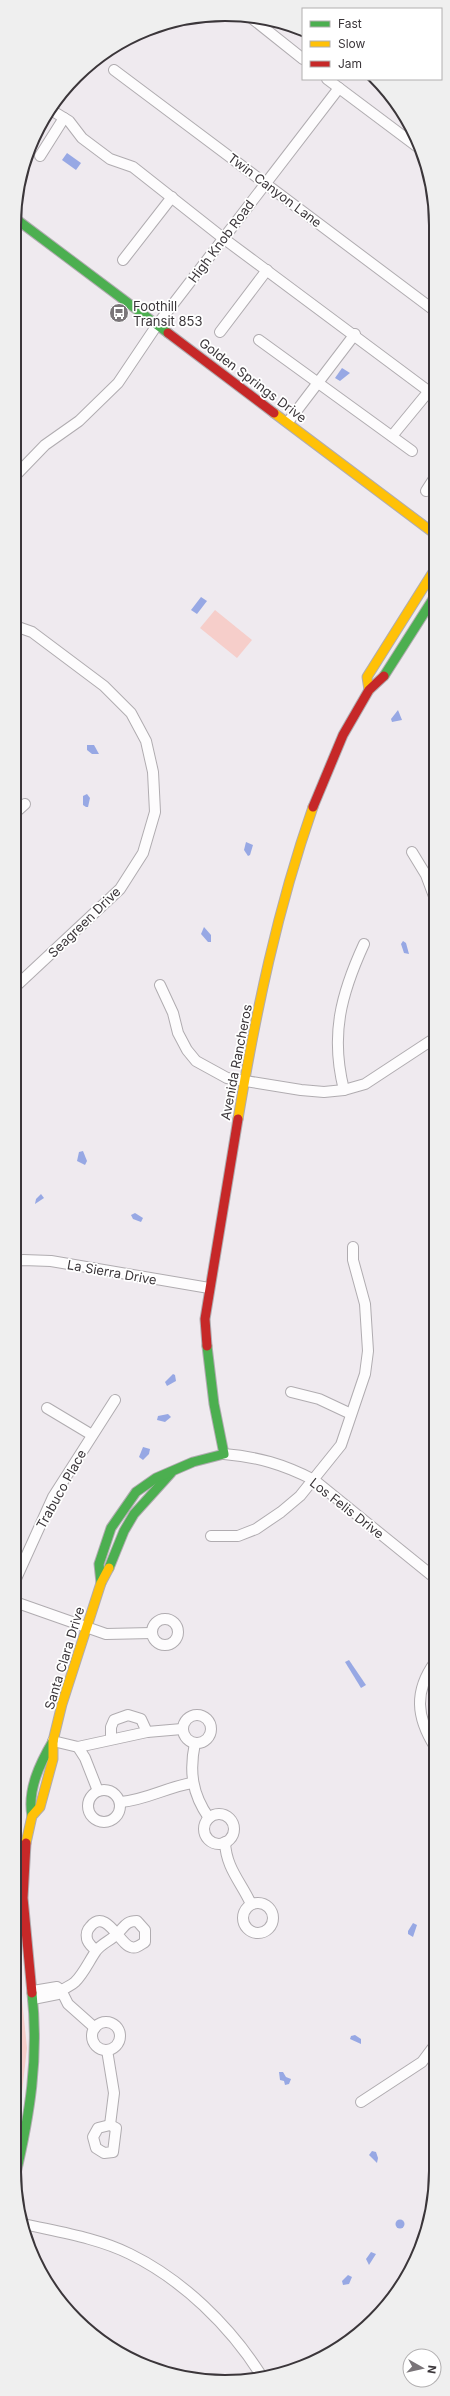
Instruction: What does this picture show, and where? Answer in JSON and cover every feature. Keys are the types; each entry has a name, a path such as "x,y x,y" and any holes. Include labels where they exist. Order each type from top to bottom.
{"main road":[{"name":"Golden Springs Drive","path":"21,222 429,529"},
{"name":"Avenida Rancheros","path":"368,690 367,677 429,579"},
{"name":"Avenida Rancheros","path":"224,1454 216,1420 207,1358 205,1319 245,1080 268,961 286,887 321,783 343,735 368,690 384,677 429,606"},
{"name":"Santa Clara Drive","path":"101,1583 99,1564 111,1528 136,1492 156,1478 171,1473 193,1462 224,1454"},
{"name":"Santa Clara Drive","path":"21,2149 33,2091 36,2045 33,1995 23,1898 26,1844 32,1816 40,1807 53,1759 53,1741 86,1628 101,1583 111,1569 116,1550 134,1514 149,1496 162,1486 171,1473"}],"street":[{"path":"259,24 302,58"},
{"name":"Twin Canyon Lane","path":"114,70 266,182 429,306"},
{"path":"328,80 411,142"},
{"name":"High Knob Road","path":"21,470 45,445 78,421 118,383 157,325 339,88"},
{"path":"55,112 69,121 82,138 110,159 133,167 223,238 355,334 429,392"},
{"path":"40,156 64,118"},
{"path":"124,260 172,197"},
{"path":"220,332 267,270"},
{"path":"288,422 355,334"},
{"path":"259,340 319,382 412,451"},
{"path":"392,436 429,397"},
{"path":"426,491 429,486"},
{"name":"Seagreen Drive","path":"21,628 32,632 98,681 131,713 146,740 153,772 155,812 143,853 120,889 21,982"},
{"path":"21,808 25,804"},
{"path":"412,852 426,875 429,883"},
{"path":"344,1090 336,1050 339,1015 346,987 364,944"},
{"path":"160,985 173,1013 178,1033 196,1061 227,1078 301,1090 324,1092 344,1090 365,1084 429,1042"},
{"path":"212,1536 238,1536 256,1529 281,1512 314,1480 341,1445 366,1374 368,1351 365,1304 353,1260 353,1247"},
{"name":"La Sierra Drive","path":"21,1260 51,1262 209,1288"},
{"path":"291,1392 319,1399 351,1414"},
{"name":"Trabuco Place","path":"21,1566 53,1498 115,1400"},
{"path":"47,1408 92,1435"},
{"name":"Los Felis Drive","path":"224,1454 254,1456 297,1471 314,1480 429,1573"},
{"path":"21,1603 106,1634 152,1632"},
{"path":"429,1670 424,1677 419,1706 429,1737"},
{"path":"111,1738 111,1727 114,1720 128,1715 141,1719 147,1732"},
{"path":"192,1715 204,1716 208,1720 211,1732 208,1738 203,1742 195,1743 188,1740 182,1729 186,1718 192,1715"},
{"path":"53,1741 78,1747 111,1738 147,1732 182,1729"},
{"path":"195,1743 192,1783 200,1804 209,1818"},
{"path":"78,1747 85,1758 98,1791"},
{"path":"121,1802 135,1801 166,1789 192,1783"},
{"path":"98,1791 112,1791 121,1802 119,1813 116,1818 103,1823 97,1821 88,1812 88,1806 93,1794 98,1791"},
{"path":"223,1815 232,1821 233,1833 225,1842 219,1844 207,1839 204,1832 209,1818 223,1815"},
{"path":"225,1842 225,1852 231,1872 251,1904"},
{"path":"61,1990 75,1982 96,1951 118,1933 114,1928 105,1923 91,1925 88,1930 87,1940 96,1951"},
{"path":"33,1995 57,1987 61,1990 68,2004 95,2028"},
{"path":"107,2022 112,2024 119,2030 119,2041 117,2046 107,2050 101,2049 94,2042 93,2038 95,2028 107,2022"},
{"path":"107,2050 114,2093 110,2125"},
{"path":"361,2102 422,2062 429,2053"},
{"path":"28,2225 97,2242 129,2254 157,2269 192,2297 232,2334 259,2372"}],"shaded area":[{"path":"215,610 252,640 237,658 200,628"},
{"path":"21,1989 27,2048 21,2101"}],"water":[{"path":"67,153 81,163 76,170 62,160"},
{"path":"342,368 350,373 340,381 335,378"},
{"path":"201,597 207,601 197,614 191,610"},
{"path":"398,710 402,720 392,722 391,719"},
{"path":"87,745 94,745 99,754 92,754 87,750"},
{"path":"87,794 90,798 88,807 86,807 83,805 83,796"},
{"path":"246,842 253,845 250,855 248,856 244,850"},
{"path":"204,927 211,935 211,942 208,942 201,934"},
{"path":"403,941 406,943 409,954 404,953 401,944"},
{"path":"83,1151 87,1161 85,1165 77,1161 79,1152"},
{"path":"41,1194 44,1198 35,1204 36,1199"},
{"path":"135,1213 143,1218 141,1222 133,1219 131,1215"},
{"path":"173,1374 175,1375 176,1381 167,1386 165,1382"},
{"path":"168,1414 171,1417 165,1422 157,1420 158,1416"},
{"path":"143,1447 150,1449 149,1454 143,1460 139,1457"},
{"path":"349,1660 366,1685 361,1688 345,1662"},
{"path":"413,1923 417,1925 413,1937 408,1934 408,1931"},
{"path":"355,2035 361,2039 361,2044 350,2039 351,2036"},
{"path":"279,2072 283,2072 286,2077 291,2079 289,2084 285,2085 284,2081 280,2080"},
{"path":"372,2151 376,2152 378,2158 377,2163 369,2155"},
{"path":"398,2220 402,2220 404,2224 402,2228 398,2228 396,2226 396,2222"},
{"path":"371,2252 376,2254 369,2265 366,2259"},
{"path":"348,2275 352,2277 349,2284 343,2285 342,2281"}],"traffic: fast":[{"path":"21,223 168,333"},
{"path":"384,676 429,605"},
{"path":"101,1583 99,1564 111,1528 136,1492 156,1478 193,1462 224,1454 214,1404 207,1346"},
{"path":"109,1568 124,1531 134,1514 171,1473"},
{"path":"32,1816 31,1796 33,1787 39,1768 53,1741"},
{"path":"21,2150 29,2109 34,2064 34,2017 32,1993"}],"traffic: slow":[{"path":"274,413 429,529"},
{"path":"369,690 367,677 429,579"},
{"path":"238,1119 260,1000 278,923 313,807"},
{"path":"26,1843 32,1816 40,1807 53,1759 53,1741 62,1704 101,1583 109,1568"}],"traffic: jam":[{"path":"168,333 274,413"},
{"path":"313,807 343,735 369,690 384,676"},
{"path":"207,1346 205,1319 238,1119"},
{"path":"26,1843 23,1898 32,1993"}],"place":[{"name":"Foothill Transit 853","path":"119,313"}]}
